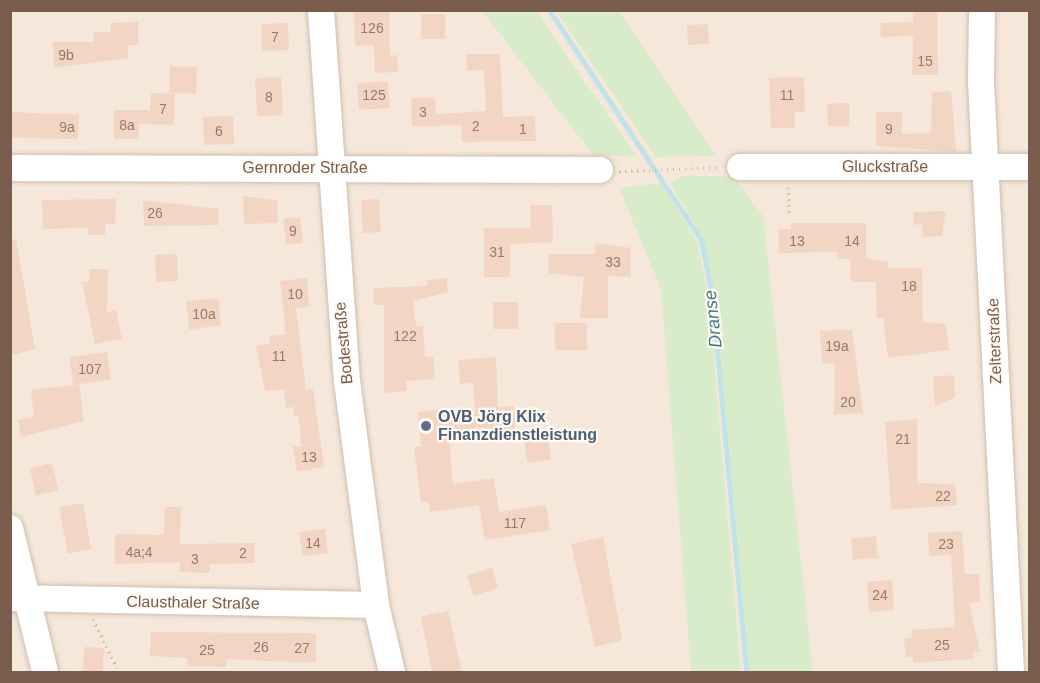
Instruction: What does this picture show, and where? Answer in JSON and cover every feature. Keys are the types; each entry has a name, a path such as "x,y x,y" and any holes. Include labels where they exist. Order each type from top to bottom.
{"street":[{"name":"Bodestraße","path":"321,10 330,168 347,381 376,605 392,672"},
{"name":"Zelterstraße","path":"982,10 986,167 1017,669"},
{"name":"Gluckstraße","path":"740,167 1029,167"},
{"name":"Gernroder Straße","path":"10,168 600,170"},
{"path":"10,528 19,598 45,672"},
{"name":"Clausthaler Straße","path":"19,598 376,605"}],"path":[{"path":"600,170 646,171 667,165 740,167"},
{"path":"787,167 789,215"},
{"path":"92,617 117,668"}],"shaded area":[{"path":"11,11 1029,11 1029,672 11,672"}],"green space":[{"path":"482,11 536,11 637,157 593,155"},
{"path":"556,11 619,11 716,156 656,157"},
{"path":"682,176 733,176 763,216 813,672 749,672 715,295 703,238 670,183"},
{"path":"661,183 697,241 708,295 741,672 691,672 661,289 619,188"}],"building":[{"path":"913,10 937,10 938,75 912,75 913,36 881,37 880,23 913,22"},
{"path":"389,11 390,56 397,55 398,72 375,73 374,45 355,46 354,12"},
{"path":"421,14 445,14 445,39 421,39"},
{"path":"138,22 138,45 128,45 128,58 54,68 53,42 94,42 93,32 111,32 110,23"},
{"path":"288,23 289,50 262,51 261,24"},
{"path":"708,24 709,44 688,45 687,25"},
{"path":"466,54 500,54 503,117 535,116 536,141 462,142 461,125 412,127 411,98 435,97 436,114 486,111 484,70 467,71"},
{"path":"170,66 197,67 196,94 169,93"},
{"path":"281,77 283,115 257,116 255,78"},
{"path":"804,77 805,112 795,112 795,128 771,128 769,78"},
{"path":"388,81 390,108 359,110 357,83"},
{"path":"951,91 956,152 876,146 876,112 902,112 902,134 931,133 932,92"},
{"path":"151,93 175,94 174,125 139,124 139,139 114,139 114,110 150,110"},
{"path":"849,103 850,126 828,127 827,104"},
{"path":"10,112 79,114 78,139 10,137"},
{"path":"233,116 234,144 204,145 203,117"},
{"path":"243,196 277,200 278,223 244,224"},
{"path":"116,199 115,224 105,224 105,235 88,235 88,228 43,229 42,200"},
{"path":"379,199 381,232 363,233 361,200"},
{"path":"143,200 218,209 219,225 144,226"},
{"path":"530,205 552,205 553,242 510,244 510,277 484,277 484,228 531,228"},
{"path":"946,211 942,236 923,237 922,224 914,225 913,212"},
{"path":"300,217 303,243 286,245 283,219"},
{"path":"791,223 866,223 866,258 888,262 888,268 922,268 923,322 946,324 949,350 888,358 883,318 877,318 876,282 851,282 850,259 837,259 837,252 779,253 779,229 791,229"},
{"path":"16,239 35,349 10,356 10,240"},
{"path":"595,243 631,248 631,277 608,276 608,318 580,318 584,277 549,273 548,254 595,254"},
{"path":"177,254 178,281 156,282 155,255"},
{"path":"89,269 108,269 107,312 116,310 122,339 95,344 82,282 89,282"},
{"path":"307,278 309,307 296,308 306,390 313,389 324,467 297,472 293,447 302,446 298,415 294,416 293,407 286,408 284,389 265,391 256,346 270,344 269,336 286,334 280,281"},
{"path":"447,278 448,292 413,301 416,326 423,326 425,357 433,356 435,379 406,381 407,391 384,393 384,305 374,305 373,288 427,286 427,280"},
{"path":"218,298 221,326 189,329 186,301"},
{"path":"493,302 518,302 518,329 493,329"},
{"path":"555,323 587,323 587,350 555,350"},
{"path":"852,329 863,413 834,415 835,363 822,364 820,331"},
{"path":"107,352 111,380 73,385 69,357"},
{"path":"496,357 498,407 514,406 515,430 449,438 453,484 494,478 499,512 546,505 550,530 485,540 479,505 430,512 428,502 421,503 414,447 421,446 418,412 442,409 443,420 475,415 473,383 460,384 458,360"},
{"path":"954,375 955,398 935,406 933,377"},
{"path":"79,384 84,421 21,437 18,420 34,417 31,390"},
{"path":"917,419 917,483 955,484 957,505 891,510 885,422"},
{"path":"548,435 551,460 527,463 524,438"},
{"path":"52,463 58,490 36,495 30,468"},
{"path":"83,503 91,549 68,553 59,507"},
{"path":"165,507 181,507 180,544 255,543 255,563 210,564 209,573 180,572 180,562 115,564 115,534 164,535"},
{"path":"325,529 328,553 302,556 299,532"},
{"path":"962,531 965,574 979,574 980,602 969,603 980,652 973,652 973,659 913,663 913,657 906,657 904,639 912,638 911,630 955,627 951,555 929,556 928,533"},
{"path":"876,536 878,558 853,560 851,538"},
{"path":"603,537 622,640 595,647 571,544"},
{"path":"492,568 498,588 473,596 467,576"},
{"path":"892,580 894,610 869,612 867,582"},
{"path":"448,611 462,672 432,672 421,617"},
{"path":"151,632 316,633 316,663 227,659 226,667 187,666 187,658 150,656"},
{"path":"84,647 104,648 103,672 83,672"}],"waterway":[{"name":"Dranse","path":"549,10 701,240 712,295 746,672"}],"place":[{"name":"OVB Jörg Klix Finanzdienstleistung","path":"426,426"}]}
